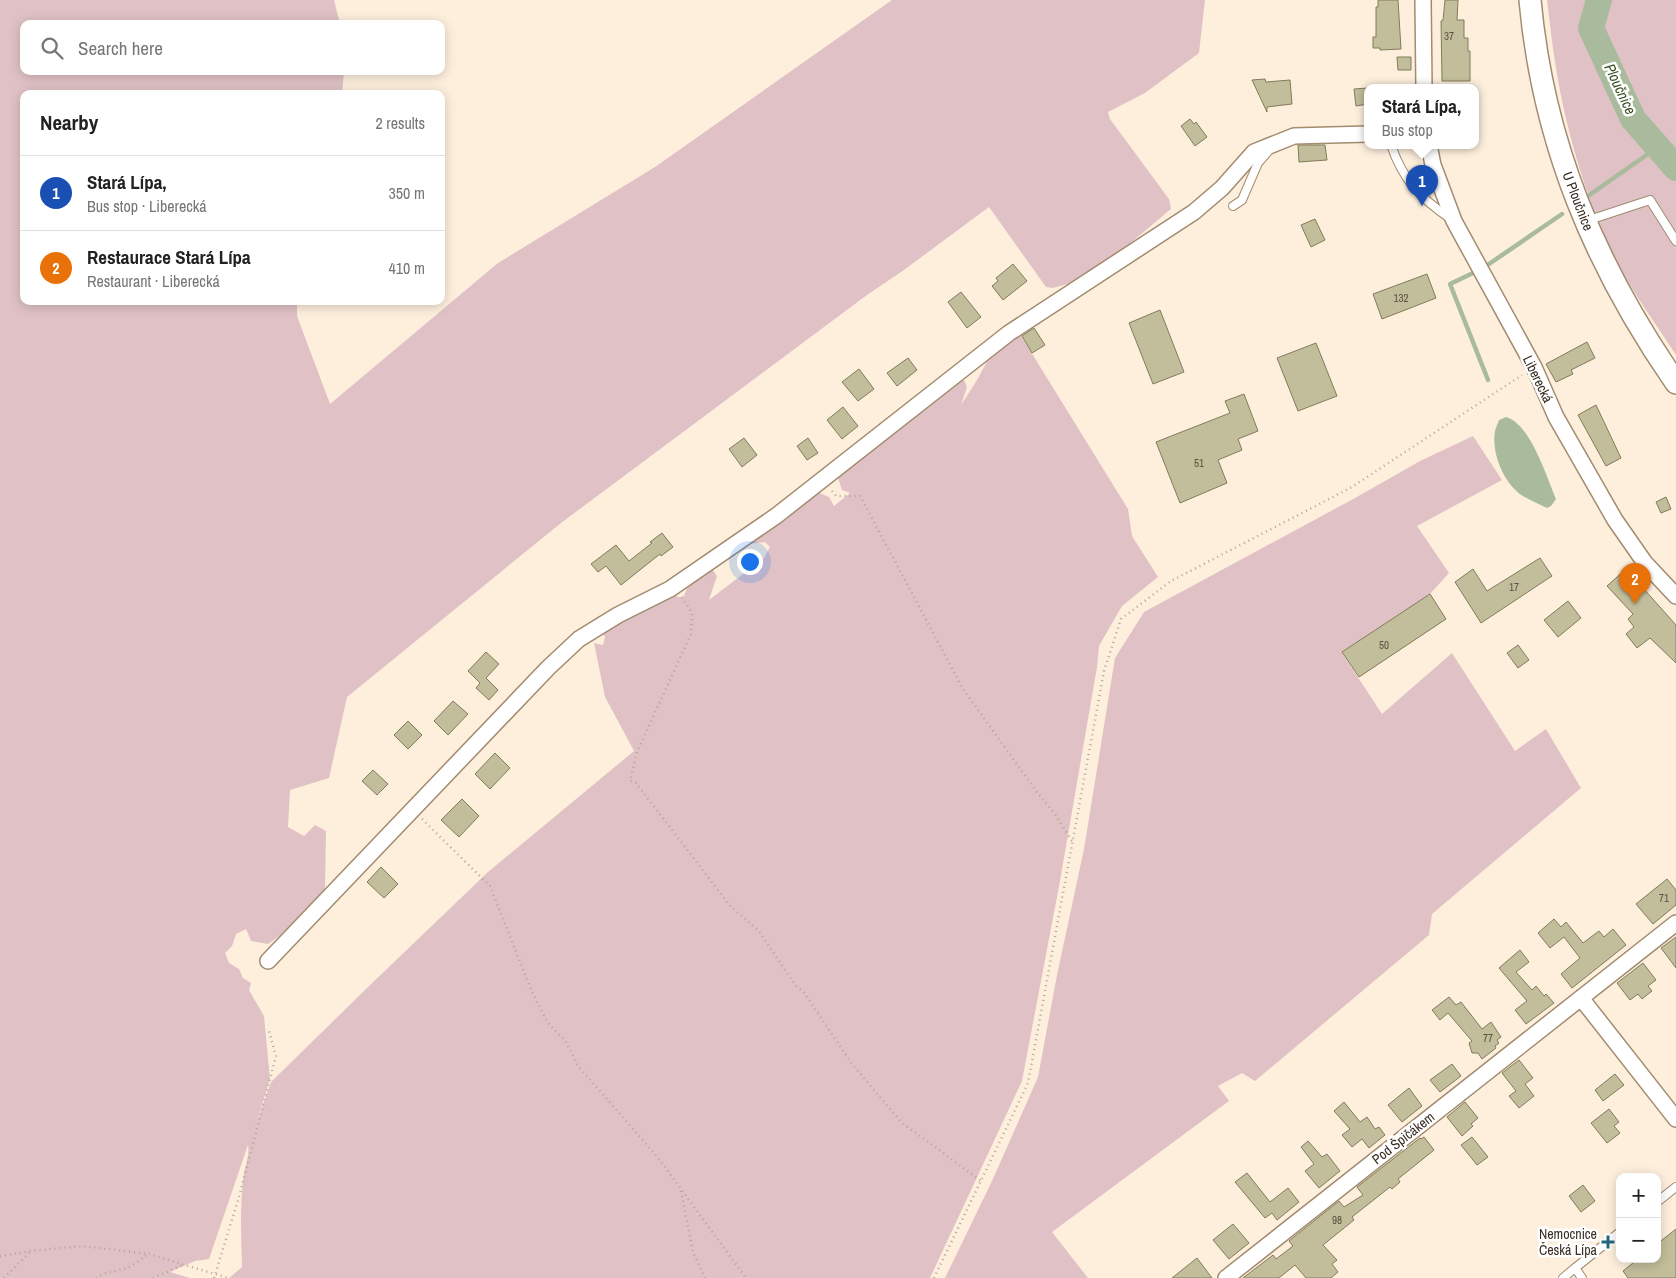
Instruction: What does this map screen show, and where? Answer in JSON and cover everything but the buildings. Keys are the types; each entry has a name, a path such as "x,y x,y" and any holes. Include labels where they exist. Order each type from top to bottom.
{"main road":[{"name":"U Ploučnice","path":"1530,0 1533,31 1550,113 1567,176 1584,221 1619,292 1648,342 1676,383"}],"street":[{"path":"1423,0 1424,84"},
{"path":"268,961 548,668 579,639 618,615 670,589 726,552 824,480 1009,333 1194,212 1222,188 1254,152 1294,136 1364,134"},
{"name":"Liberecká","path":"1430,149 1433,165 1454,221 1534,367 1556,417 1615,520 1645,563 1676,596"},
{"name":"Pod Špičákem","path":"1226,1278 1676,923"},
{"path":"1581,998 1676,1119"}],"lane":[{"path":"1233,206 1242,200 1258,163 1276,142"},
{"path":"1393,149 1408,181 1432,206 1454,221"},
{"path":"1584,221 1650,200 1676,241"},
{"path":"1661,1199 1676,1187"},
{"path":"1562,1278 1616,1235"},
{"path":"1575,1268 1582,1278"}],"path":[{"path":"934,1278 1028,1083 1104,672 1120,619 1171,581 1352,487 1534,367"},
{"path":"824,480 836,496 860,496 963,689 1036,791 1055,814 1072,841"},
{"path":"670,589 684,599 692,613 691,634 637,752 630,780 636,783 731,908 758,930 796,986 803,991 852,1064 902,1122 981,1180"},
{"path":"412,810 490,886 532,992 548,1023 566,1042 579,1067 659,1159 746,1278"},
{"path":"215,1276 239,1198 276,1056 268,1028"},
{"path":"680,1188 693,1252 705,1278"},
{"path":"0,1256 82,1246 148,1254 185,1264 215,1276 228,1278"},
{"path":"4,1278 31,1251"},
{"path":"96,1278 103,1274 128,1268 148,1254"},
{"path":"153,1278 185,1264"}],"shaded area":[{"path":"0,0 334,0 339,20 20,20 20,75 344,75 342,90 20,90 20,305 297,305 297,316 330,404 498,263 655,167 892,0 1205,0 1199,53 1145,93 1108,112 1110,119 1169,199 1171,209 1121,251 1078,281 1053,288 1046,287 989,207 867,295 561,523 347,697 329,778 290,790 288,827 304,836 315,825 326,831 325,891 292,927 268,944 251,941 246,929 236,934 232,946 225,953 229,963 239,969 243,978 251,983 249,990 264,1016 270,1079 256,1124 271,1082 488,872 634,751 605,697 594,643 603,645 605,637 601,631 671,595 683,598 691,579 710,566 717,576 709,600 764,558 770,547 765,542 749,544 817,492 829,497 834,506 850,493 842,490 838,478 953,385 964,380 967,387 961,405 990,356 1018,331 1128,509 1132,536 1158,577 1122,606 1099,646 1060,881 1022,1081 930,1278 229,1278 242,1267 241,1202 248,1145 209,1259 195,1261 170,1272 190,1278 0,1278"},
{"path":"1547,0 1676,0 1676,355 1617,263 1592,206 1570,137 1560,90"},
{"path":"1506,417 1515,421 1523,429 1543,465 1556,499 1547,508 1516,491 1500,467 1495,449 1495,431 1499,420"},
{"path":"1473,436 1502,480 1417,526 1449,573 1430,594 1342,653 1382,714 1452,653 1515,751 1546,729 1581,788 1432,914 1429,935 1255,1081 1242,1073 1218,1086 1229,1101 1052,1232 1088,1278 945,1278 992,1181 1038,1077 1057,975 1084,849 1115,658 1144,612 1420,461"}],"waterway":[{"name":"Ploučnice","path":"1599,0 1591,28 1633,119 1676,168"},
{"path":"1588,196 1658,147"},
{"path":"1489,264 1562,214"},
{"path":"1473,273 1450,284 1488,380"}],"place":[{"name":"Stará Lípa,","path":"1422,206"},
{"name":"Restaurace Stará Lípa","path":"1635,604"},
{"name":"Nemocnice Česká Lípa","path":"1608,1242"}]}
